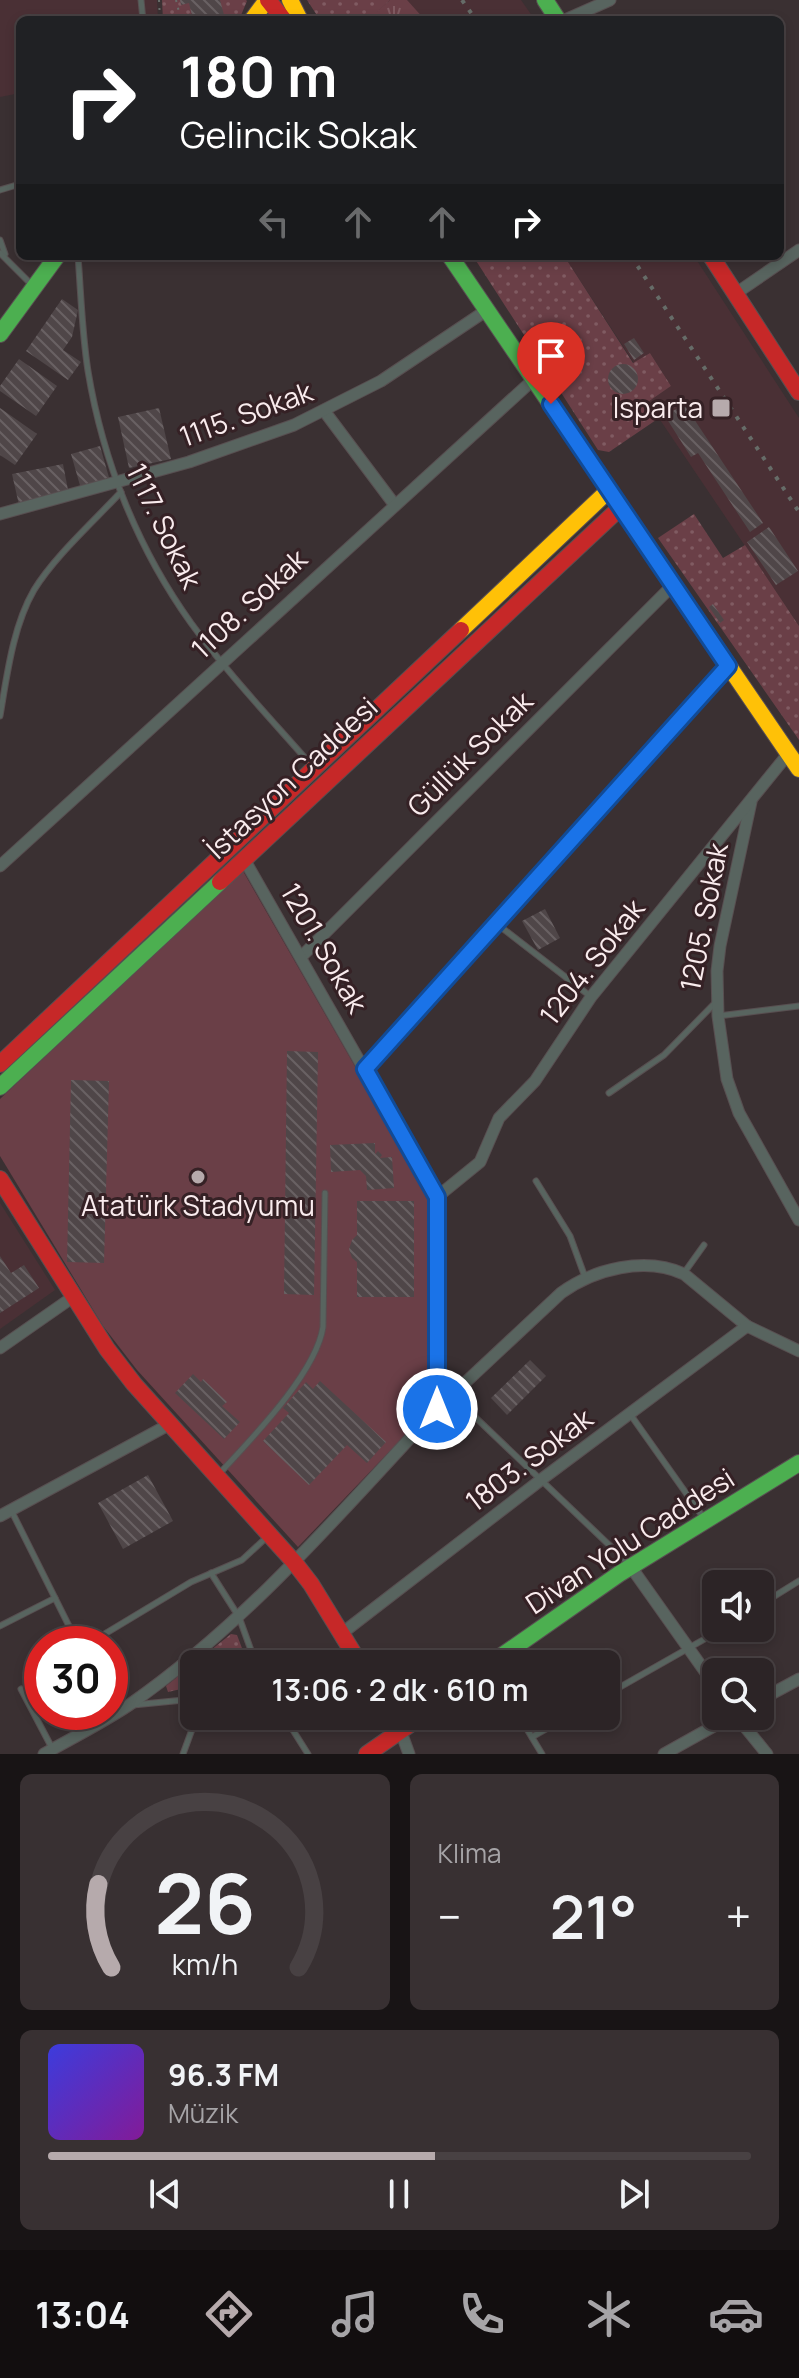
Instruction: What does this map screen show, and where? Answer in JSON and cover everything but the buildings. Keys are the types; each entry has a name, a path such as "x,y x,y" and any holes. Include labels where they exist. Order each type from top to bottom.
{"main road":[{"path":"255,16 268,0 281,16"},
{"path":"0,334 54,260"},
{"path":"453,260 799,769"},
{"path":"714,260 799,392"},
{"name":"İstasyon Caddesi","path":"0,1064 609,490"},
{"name":"İstasyon Caddesi","path":"0,1087 621,507"},
{"path":"0,1179 107,1349 294,1562 351,1650"},
{"name":"Divan Yolu Caddesi","path":"510,1650 631,1567 799,1463"},
{"path":"367,1754 404,1730"}],"street":[{"path":"574,16 610,0"},
{"path":"735,294 799,250"},
{"name":"1115. Sokak","path":"0,514 119,488 325,412 381,381 487,310"},
{"name":"1108. Sokak","path":"0,866 534,379"},
{"path":"325,412 394,504"},
{"name":"Güllük Sokak","path":"301,957 673,585"},
{"path":"365,1069 728,666"},
{"name":"1204. Sokak","path":"437,1197 480,1162 499,1118 535,1081 591,997 788,754"},
{"name":"1205. Sokak","path":"717,1001 720,946 752,800"},
{"name":"1201. Sokak","path":"244,859 437,1197 437,1409"},
{"path":"717,1001 727,1079 739,1113 799,1220"},
{"path":"128,1705 239,1617 437,1409 561,1293 585,1278 617,1269 645,1266 662,1267 684,1274 747,1326 799,1351"},
{"path":"0,1348 73,1297"},
{"name":"1803. Sokak","path":"341,1634 747,1326"},
{"path":"5,1513 170,1424"},
{"path":"631,1567 702,1667"},
{"path":"774,1692 799,1679"},
{"path":"48,1752 82,1730"},
{"path":"664,1754 708,1730"},
{"path":"746,1730 767,1754"},
{"path":"401,1732 409,1754"}],"lane":[{"path":"0,240 3,254 34,286"},
{"name":"1117. Sokak","path":"78,260 88,371 96,409 119,488 147,550 168,586 222,662 314,769"},
{"path":"0,716 22,616 35,588 119,488"},
{"path":"496,923 591,997"},
{"name":"1205. Sokak","path":"609,1093 664,1055 717,1001"},
{"path":"718,1016 799,1006"},
{"path":"536,1181 570,1236 585,1278"},
{"path":"217,1476 260,1429 316,1353 323,1327 325,1193"},
{"path":"684,1274 704,1245"},
{"path":"452,1395 631,1567"},
{"path":"630,1413 705,1522"},
{"path":"5,1513 69,1626"},
{"path":"119,1626 211,1573 249,1555 270,1535"},
{"path":"211,1573 239,1617 251,1650"},
{"path":"774,1596 799,1581"},
{"path":"0,1626 55,1598"},
{"path":"620,1687 702,1641"},
{"path":"21,1689 48,1752"},
{"path":"128,1705 180,1700"},
{"path":"183,1754 192,1730"},
{"path":"293,1730 308,1754"},
{"path":"528,1730 542,1754"},
{"path":"532,1737 544,1730"}],"shaded area":[{"path":"0,0 157,0 158,16 16,16 16,94 0,97"},
{"path":"390,0 521,0 532,16 380,16"},
{"path":"697,260 799,418 799,626 648,402 671,386 650,353 634,363 568,262"},
{"path":"0,1203 55,1290 0,1329"}],"green space":[{"path":"162,0 247,1 241,16 163,16"},
{"path":"307,0 390,0 375,16 317,16"},
{"path":"390,0 407,0 421,16 374,16"},
{"path":"476,260 571,260 568,262 633,363 650,353 671,386 648,402 659,418 609,452 598,450"},
{"path":"694,514 723,558 745,545 799,626 799,740 658,538"},
{"path":"243,871 431,1199 433,1406 298,1547 137,1370 103,1326 0,1156 0,1099"},
{"path":"231,1634 237,1635 243,1650 211,1650"},
{"path":"180,1675 180,1689 168,1692 166,1686"}],"railway":[{"path":"462,0 473,16"},
{"path":"634,260 799,512"}],"traffic: fast":[{"path":"545,0 555,16"},
{"path":"0,334 54,260"},
{"path":"453,260 726,662"},
{"path":"0,1087 220,882"},
{"path":"510,1650 619,1574 799,1463"}],"traffic: slow":[{"path":"255,16 267,0"},
{"path":"290,0 298,16"},
{"path":"461,630 609,490"},
{"path":"726,662 799,769"}],"traffic: jam":[{"path":"268,0 281,16"},
{"path":"714,260 799,392"},
{"path":"220,882 621,507"},
{"path":"0,1064 461,630"},
{"path":"0,1179 107,1349 134,1384 294,1562 351,1650"},
{"path":"367,1754 402,1730"}],"place":[{"name":"Isparta","path":"721,408"},
{"name":"Atatürk Stadyumu","path":"198,1177"}],"route":[{"path":"437,1409 437,1197 365,1069 728,666 551,404"}]}
